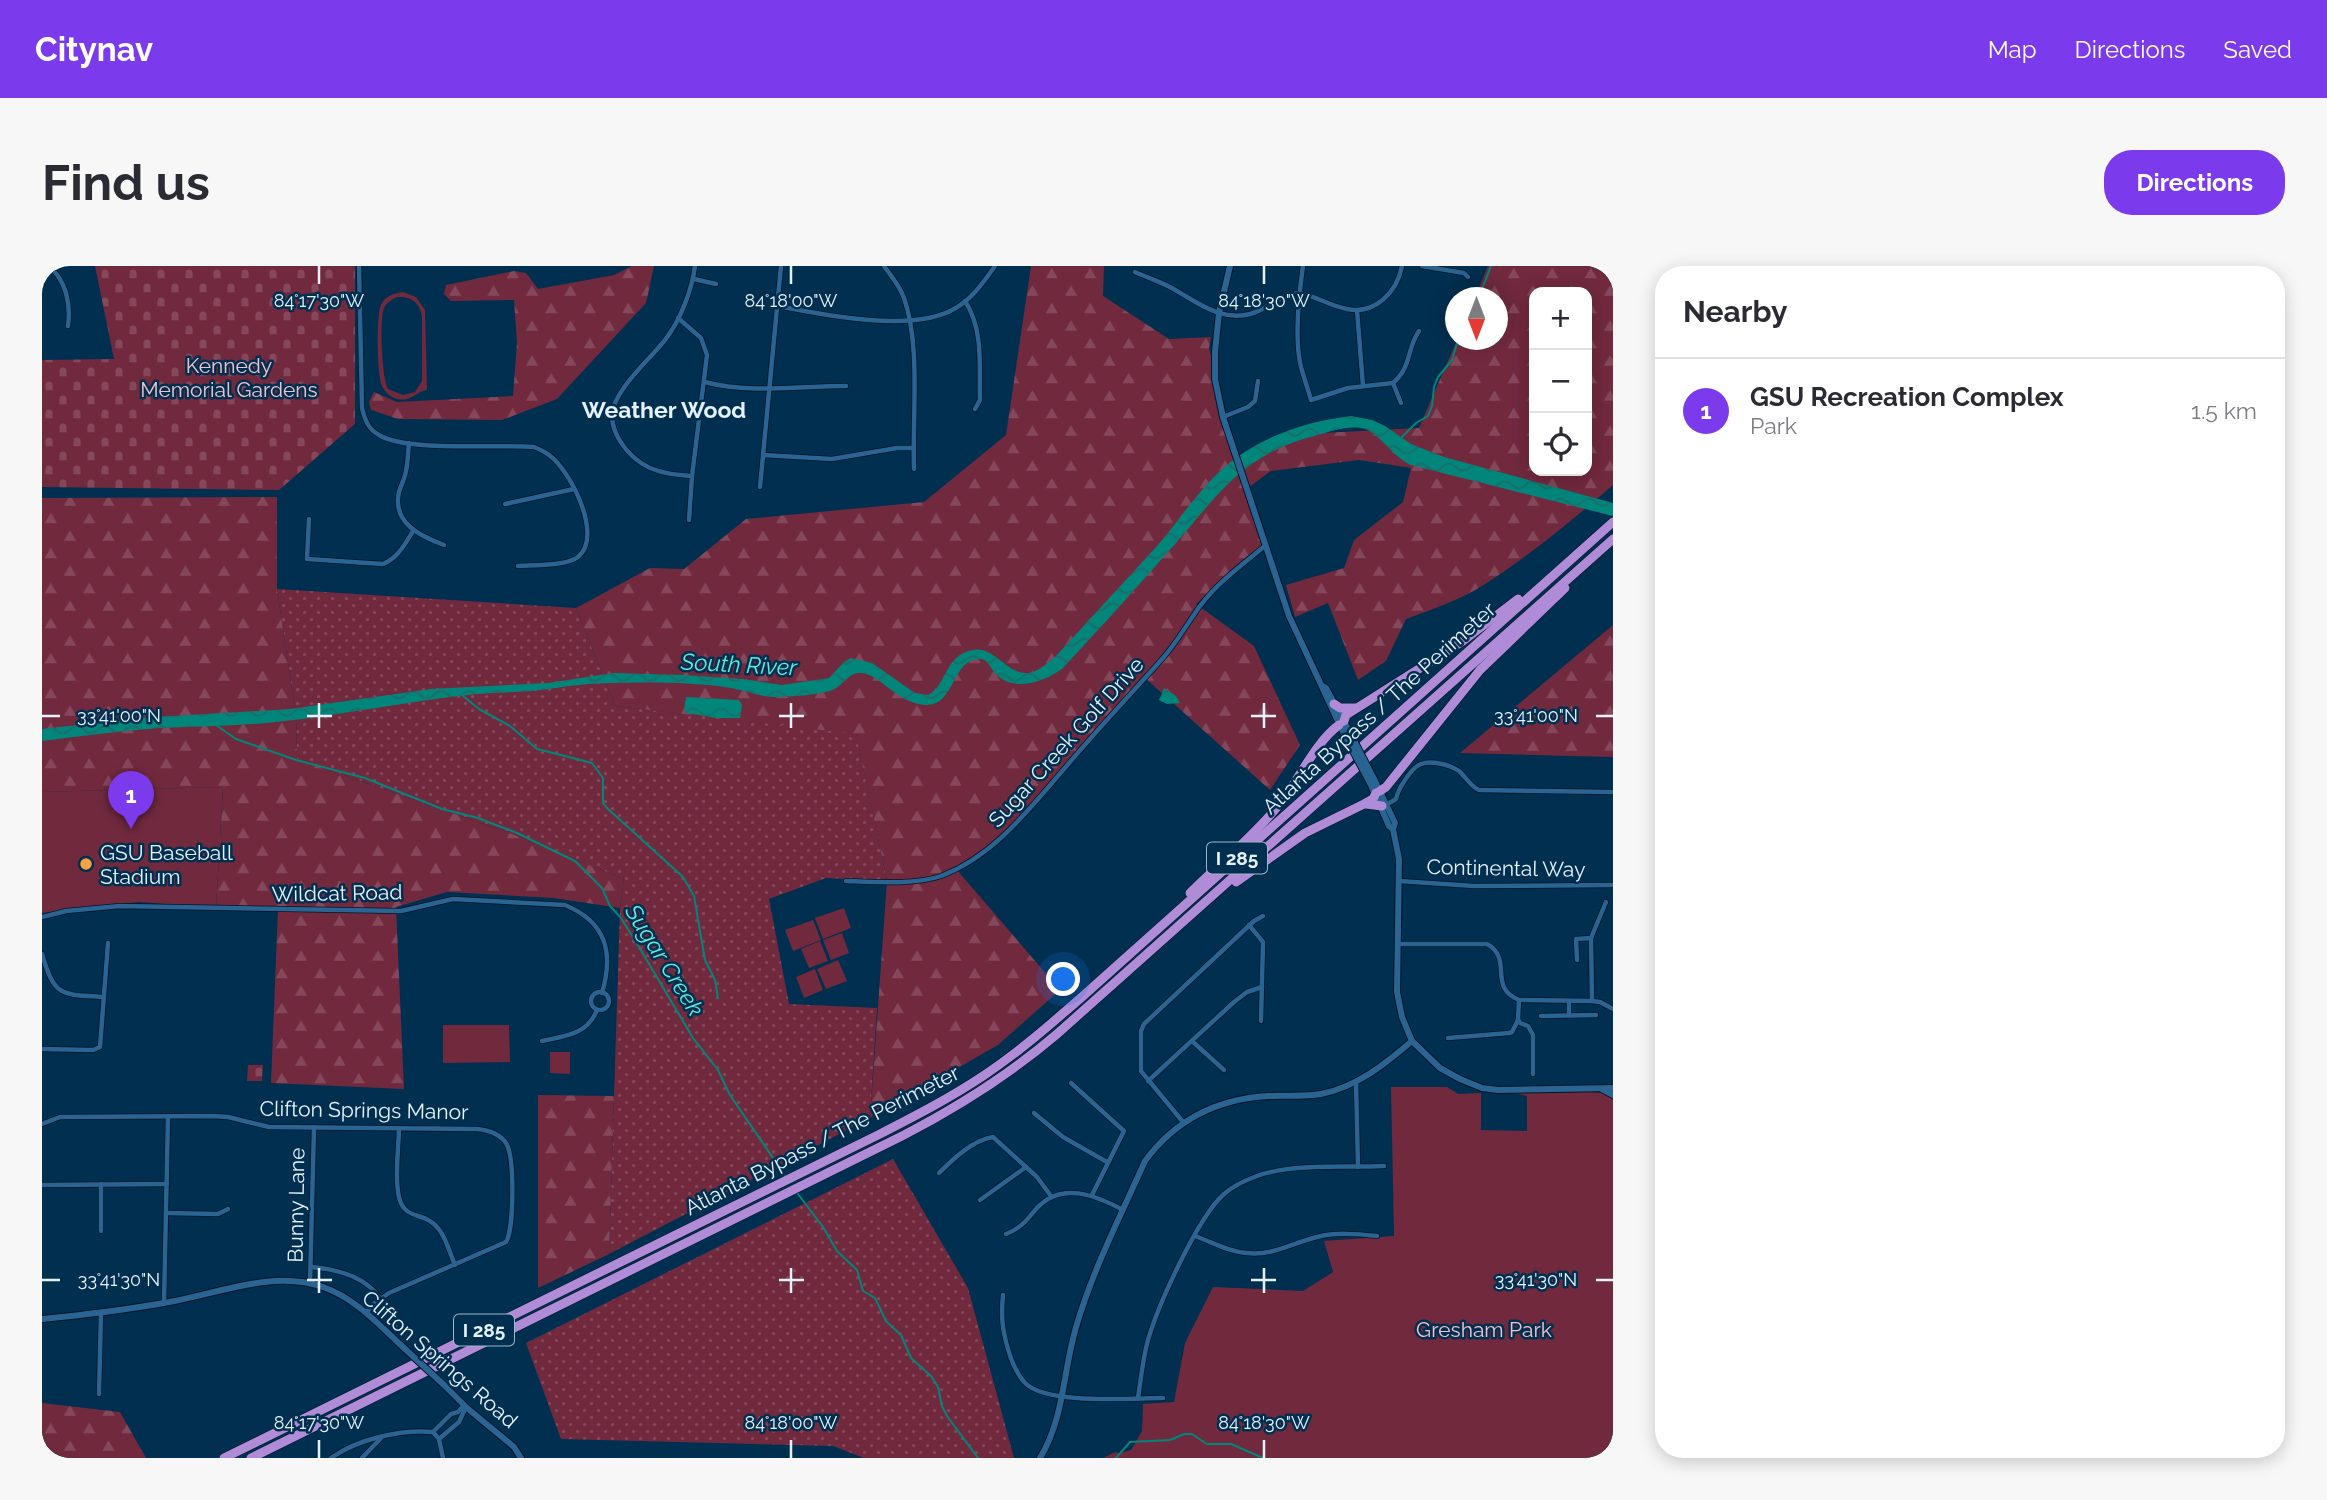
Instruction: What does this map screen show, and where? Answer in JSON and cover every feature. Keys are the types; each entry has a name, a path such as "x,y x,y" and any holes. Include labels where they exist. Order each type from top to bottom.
{"highway":[{"name":"Atlanta Bypass / The Perimeter","path":"224,1458 880,1134 950,1097 999,1065 1042,1032 1613,522"},
{"name":"Atlanta Bypass / The Perimeter","path":"251,1458 886,1144 950,1111 1022,1063 1613,539"},
{"path":"1198,909 1293,840 1373,799 1386,787 1480,670 1538,616 1613,539"},
{"path":"1134,949 1270,816 1329,733 1344,728 1346,715 1463,641 1575,555"},
{"path":"1334,704 1341,708 1357,708"},
{"path":"1364,804 1385,805"}],"street":[{"path":"48,266 63,281 68,326"},
{"path":"359,266 362,408 365,419 377,434 409,443 534,447 555,461 574,489 587,519 587,539 581,554 570,561 518,566"},
{"path":"692,476 667,473 639,461 617,436 613,416 615,403 667,337 678,318 694,279 695,266"},
{"path":"760,487 781,266"},
{"path":"884,266 904,297 915,367 914,469"},
{"path":"778,306 830,317 908,321 931,319 955,309 965,301 980,288 995,266"},
{"path":"1230,266 1219,313 1215,352 1215,379 1223,417 1289,616 1322,690 1385,805 1389,826 1393,830 1399,859 1398,1004 1412,1041 1440,1068 1482,1088 1613,1088"},
{"path":"1303,266 1299,293 1300,365 1311,400 1337,391 1393,383 1407,367 1413,340 1419,331"},
{"path":"1135,272 1170,287 1210,311 1250,314 1279,298 1299,293 1357,310 1374,306 1388,296 1398,282 1402,266"},
{"path":"1422,266 1464,273 1468,277"},
{"path":"694,279 716,284"},
{"path":"965,301 979,331 980,400 975,409"},
{"path":"1357,310 1363,386"},
{"path":"678,318 692,329 705,347 707,355 689,520"},
{"path":"705,382 726,388 846,386"},
{"path":"1223,417 1248,407 1255,401 1258,382"},
{"path":"1393,383 1401,403"},
{"path":"409,443 407,470 398,500 401,516 413,531 444,545"},
{"path":"763,455 831,459 897,448 913,448"},
{"path":"505,504 574,489"},
{"path":"309,519 307,559 383,564 401,551 413,531"},
{"name":"Sugar Creek Golf Drive","path":"846,881 914,881 938,877 954,871 996,843 1028,812 1126,696 1164,657 1211,593 1231,573 1267,545"},
{"path":"1322,686 1326,688 1344,728"},
{"path":"1385,805 1396,799 1398,791 1419,765 1430,763 1450,766 1479,790 1613,792"},
{"name":"Continental Way","path":"1399,881 1474,886 1613,885"},
{"name":"Wildcat Road","path":"42,916 120,906 401,911 453,899 565,905 592,921 601,932 607,949 607,971 602,993"},
{"path":"1592,1001 1591,938 1606,902"},
{"path":"1184,1122 1141,1071 1141,1031 1146,1021 1249,925 1263,916"},
{"path":"1249,925 1263,942 1261,1021"},
{"path":"1577,960 1576,939 1591,938"},
{"path":"42,1049 98,1049 108,943"},
{"path":"1399,944 1487,944 1494,948 1499,956 1505,991 1519,1000 1592,1001 1613,1009"},
{"path":"42,954 49,979 60,990 70,994 104,997"},
{"path":"1148,1081 1234,1002 1247,992 1262,987"},
{"path":"602,993 607,996 608,1005 597,1010 591,999 602,993"},
{"path":"1448,1038 1512,1032 1518,1019 1519,1000"},
{"path":"1569,1001 1569,1015"},
{"path":"542,1041 586,1028 597,1010"},
{"path":"1541,1016 1597,1015"},
{"path":"1518,1019 1520,1023 1528,1026 1533,1035 1533,1074"},
{"path":"1192,1041 1224,1070"},
{"path":"1040,1458 1062,1397 1082,1305 1145,1161 1161,1140 1184,1122 1212,1107 1235,1100 1321,1094 1356,1083 1412,1041"},
{"path":"1071,1083 1124,1131 1092,1195"},
{"path":"1356,1083 1358,1167"},
{"path":"1600,1088 1613,1095"},
{"path":"1034,1113 1063,1137 1107,1163"},
{"path":"164,1303 168,1116"},
{"name":"Clifton Springs Manor","path":"42,1124 60,1117 220,1117 269,1127 485,1130 501,1137 510,1152 509,1237 500,1246 382,1297 366,1313"},
{"name":"Bunny Lane","path":"310,1283 314,1127"},
{"path":"400,1128 400,1202 410,1213 429,1220 439,1229 454,1265"},
{"path":"939,1173 956,1157 989,1137 997,1138 1048,1189 1051,1196"},
{"path":"1138,1398 1146,1348 1161,1304 1195,1236 1212,1208 1225,1194 1254,1177 1284,1169 1384,1166"},
{"path":"980,1200 1026,1167"},
{"path":"101,1184 101,1231"},
{"path":"42,1185 167,1184"},
{"path":"1006,1234 1024,1225 1035,1210 1051,1196 1069,1192 1092,1195 1123,1210"},
{"path":"166,1213 218,1214 228,1209"},
{"path":"1195,1236 1231,1250 1261,1254 1275,1252 1321,1236 1377,1236"},
{"path":"311,1267 347,1273 360,1280 382,1297 397,1331"},
{"name":"Clifton Springs Road","path":"42,1319 164,1303 253,1284 289,1281 310,1283 338,1294 366,1313 514,1447 521,1458"},
{"path":"1003,1295 1001,1323 1011,1359 1025,1383 1041,1392 1062,1397 1163,1398"},
{"path":"99,1394 101,1312"},
{"path":"331,1458 381,1438 412,1431 433,1432 466,1406"},
{"path":"439,1439 459,1422 466,1406"},
{"path":"444,1422 446,1427 451,1429"},
{"path":"433,1432 439,1439 443,1458"},
{"path":"362,1458 381,1438"}],"green space":[{"name":"Kennedy Memorial Gardens","path":"95,266 355,266 355,424 279,490 42,487 42,360 114,359"},
{"path":"632,266 654,266 646,303 557,399 502,420 398,419 371,410 369,402 374,392 397,402 513,396 517,343 514,300 451,301 444,294 446,285 514,271 526,273 538,289 614,275"},
{"path":"1031,266 1104,266 1103,296 1169,339 1211,337 1209,348 1236,459 1283,435 1419,428 1453,350 1508,350 1508,287 1479,287 1488,266 1613,266 1613,485 1551,537 1485,584 1457,599 1406,619 1386,661 1358,680 1328,603 1295,617 1286,585 1344,568 1354,540 1403,502 1411,468 1359,460 1271,471 1249,487 1267,541 1196,604 1254,646 1300,745 1270,790 1145,678 1033,805 984,850 957,870 1060,990 998,1045 870,1118 887,881 856,734 615,706 576,608 650,568 684,569 746,519 924,502 1006,435"},
{"path":"403,292 416,297 425,310 427,390 403,400 391,396 380,380 378,320 381,305 387,297","holes":["402,297 417,304 422,317 422,381 415,392 403,395 388,389 381,336 382,314 386,304"]},
{"path":"277,497 277,589 296,716 297,759 507,832 624,879 620,908 554,898 447,892 396,907 404,1089 271,1083 278,908 216,908 223,787 42,792 42,498"},
{"path":"277,589 576,608 615,706 856,733 887,881 826,878 769,899 789,1004 877,1008 870,1118 609,1254 620,908 624,879 507,832 297,759 296,716"},
{"path":"1613,625 1613,757 1460,753"},
{"path":"223,787 216,908 139,902 42,913 42,792"},
{"path":"844,908 851,928 823,939 815,918"},
{"path":"813,920 821,940 793,951 785,930"},
{"path":"842,933 849,953 831,960 823,940"},
{"path":"820,941 828,961 809,968 801,949"},
{"path":"838,960 847,981 826,989 817,969"},
{"path":"815,969 823,990 804,998 796,977"},
{"path":"443,1025 509,1025 510,1062 443,1063"},
{"path":"550,1052 570,1052 570,1074 550,1073"},
{"path":"248,1065 263,1065 262,1081 247,1081"},
{"name":"Gresham Park","path":"1391,1087 1447,1087 1458,1094 1481,1093 1481,1130 1527,1131 1527,1096 1510,1092 1566,1090 1613,1094 1613,1458 1103,1458 1115,1452 1131,1450 1142,1431 1143,1404 1174,1402 1185,1343 1213,1287 1303,1291 1333,1272 1324,1241 1394,1236"},
{"path":"538,1095 614,1096 609,1254 538,1288"},
{"path":"893,1159 968,1288 1014,1458 864,1458 833,1446 561,1439 526,1343"},
{"path":"42,1403 120,1412 146,1458 42,1458"}],"water":[{"name":"South River","path":"1351,416 1372,420 1411,444 1444,457 1613,503 1613,516 1411,465 1368,430 1343,429 1288,445 1247,468 1215,498 1063,668 1049,677 1031,683 1005,681 990,665 979,659 970,661 963,667 942,699 935,704 925,705 905,699 874,677 859,673 827,692 787,697 703,685 604,683 467,695 270,723 160,728 42,741 42,729 139,718 290,709 431,689 548,683 613,673 743,679 782,685 829,678 851,658 872,663 915,693 928,695 939,685 956,658 973,650 982,650 1012,669 1028,673 1040,669 1055,657 1226,466 1276,435 1313,423"},
{"path":"1164,688 1176,696 1180,703 1167,704 1159,700"},
{"path":"686,697 739,700 742,705 740,718 716,718 687,713 684,710"}],"waterway":[{"path":"1483,287 1491,266"},
{"path":"1400,439 1416,423 1428,416 1438,377 1452,360 1455,350"},
{"path":"462,695 479,709 510,726 537,749 592,763 603,778 603,803 683,877 694,896 705,960 715,980 718,998"},
{"name":"Sugar Creek","path":"216,725 236,739 296,760 365,778 442,809 478,818 575,861 602,888 610,906 621,918 693,1038 718,1070 730,1095 786,1177"},
{"name":"Sugar Creek","path":"798,1194 837,1251 857,1270 863,1291 875,1298 886,1321 901,1335 911,1358 931,1376 938,1387 947,1416 978,1458"},
{"name":"Sugar Creek","path":"1116,1458 1130,1442 1170,1440 1184,1434 1192,1434 1207,1444 1231,1444 1263,1458"}],"place":[{"name":"GSU Recreation Complex","path":"131,829"},
{"name":"GSU Baseball Stadium","path":"86,864"}],"district":[{"name":"Weather Wood","path":"664,409"}]}
